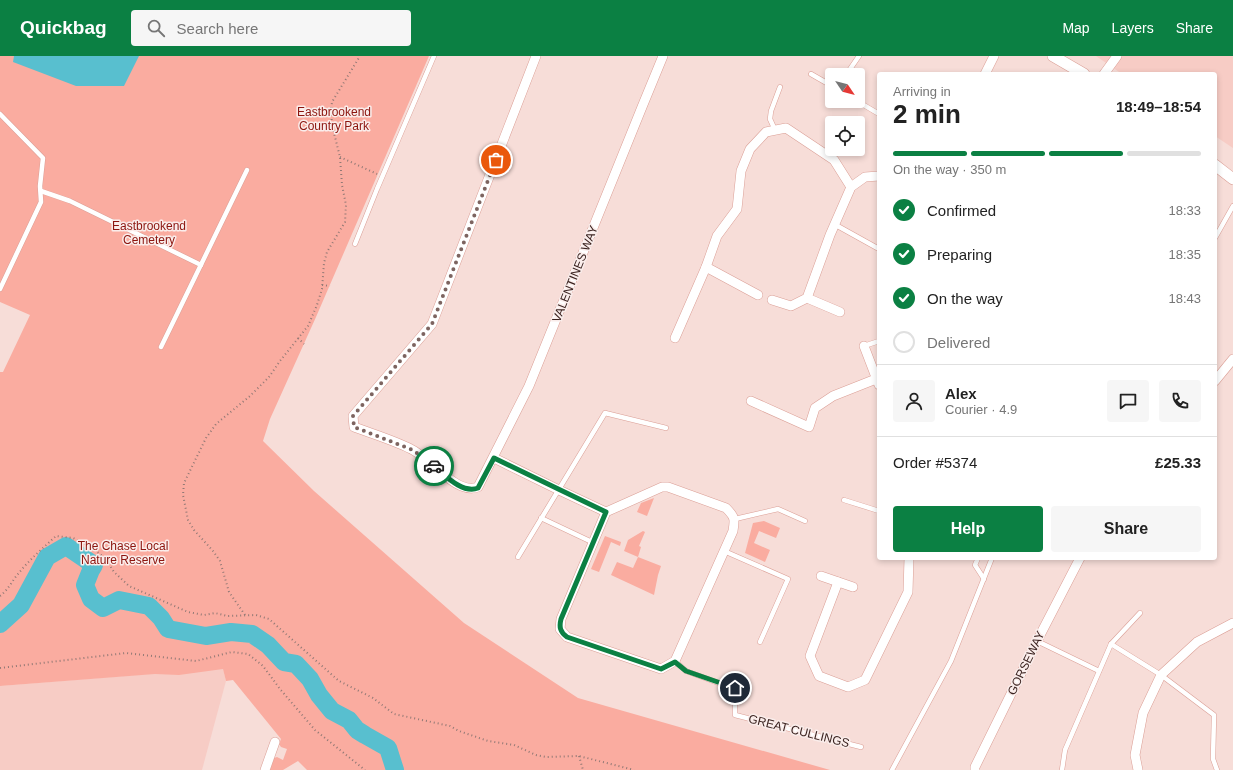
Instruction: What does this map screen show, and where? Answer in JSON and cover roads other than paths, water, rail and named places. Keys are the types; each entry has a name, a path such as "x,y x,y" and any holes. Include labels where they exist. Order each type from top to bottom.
{"street":[{"name":"VALENTINES WAY","path":"536,56 432,324 353,416 354,427 413,450 460,486 473,490 478,488 529,386 664,56"},
{"path":"986,72 994,56"},
{"path":"1053,56 1081,72"},
{"path":"1105,72 1117,56"},
{"path":"675,338 706,267 717,236 737,209 741,171 750,149 766,132 786,128 834,160 851,187"},
{"path":"1217,167 1233,179"},
{"path":"772,300 791,306 807,298 834,224 851,187 865,177 877,176"},
{"path":"706,267 758,295"},
{"path":"807,298 840,312"},
{"path":"751,401 809,427 815,408 833,396 877,382 864,346"},
{"path":"1217,379 1233,359"},
{"path":"494,458 606,512"},
{"path":"668,487 726,508 735,519 733,531 675,662 661,669 567,637 562,633 560,624 561,619 606,512 657,489 668,487"},
{"path":"838,582 810,656 819,676 848,687 865,680 908,592 909,560"},
{"name":"GORSEWAY","path":"975,770 975,767 1037,641 1079,560"},
{"path":"821,576 853,587"},
{"path":"1138,770 1135,755 1143,713 1160,675 1197,642 1233,623"},
{"path":"265,770 275,742"}],"lane":[{"path":"355,244 434,56"},
{"path":"850,68 858,56"},
{"path":"812,74 825,82"},
{"path":"775,130 770,119 780,87"},
{"path":"865,106 877,113"},
{"path":"0,114 43,158 41,202 0,289"},
{"path":"161,347 247,170"},
{"path":"41,190 70,201 201,265"},
{"path":"1217,234 1233,206"},
{"path":"834,224 877,248"},
{"path":"864,346 877,342"},
{"path":"518,557 605,413 666,428"},
{"path":"844,500 877,510"},
{"path":"735,519 778,509 805,521"},
{"path":"541,518 594,543"},
{"path":"724,551 788,578 760,642"},
{"path":"977,560 975,566 984,579"},
{"path":"892,770 951,661 991,560"},
{"path":"1062,770 1065,750 1111,644 1140,613"},
{"path":"1037,641 1099,671"},
{"path":"1111,644 1160,675 1214,715 1213,759 1218,770"},
{"name":"GREAT CULLINGS","path":"675,662 686,671 735,688 735,715 861,747"}],"water":[{"path":"14,56 139,56 124,86 76,86 13,62"}],"waterway":[{"path":"0,624 21,605 47,557 66,546 94,565 85,585 91,599 103,608 119,600 149,606 161,618 168,629 206,636 231,632 252,634 268,645 284,662 296,664 310,679 319,695 332,711 349,720 357,730 388,748 395,770"}],"park label":[{"name":"Eastbrookend Country Park","path":"334,119"},
{"name":"Eastbrookend Cemetery","path":"149,233"},
{"name":"The Chase Local Nature Reserve","path":"123,553"}]}
